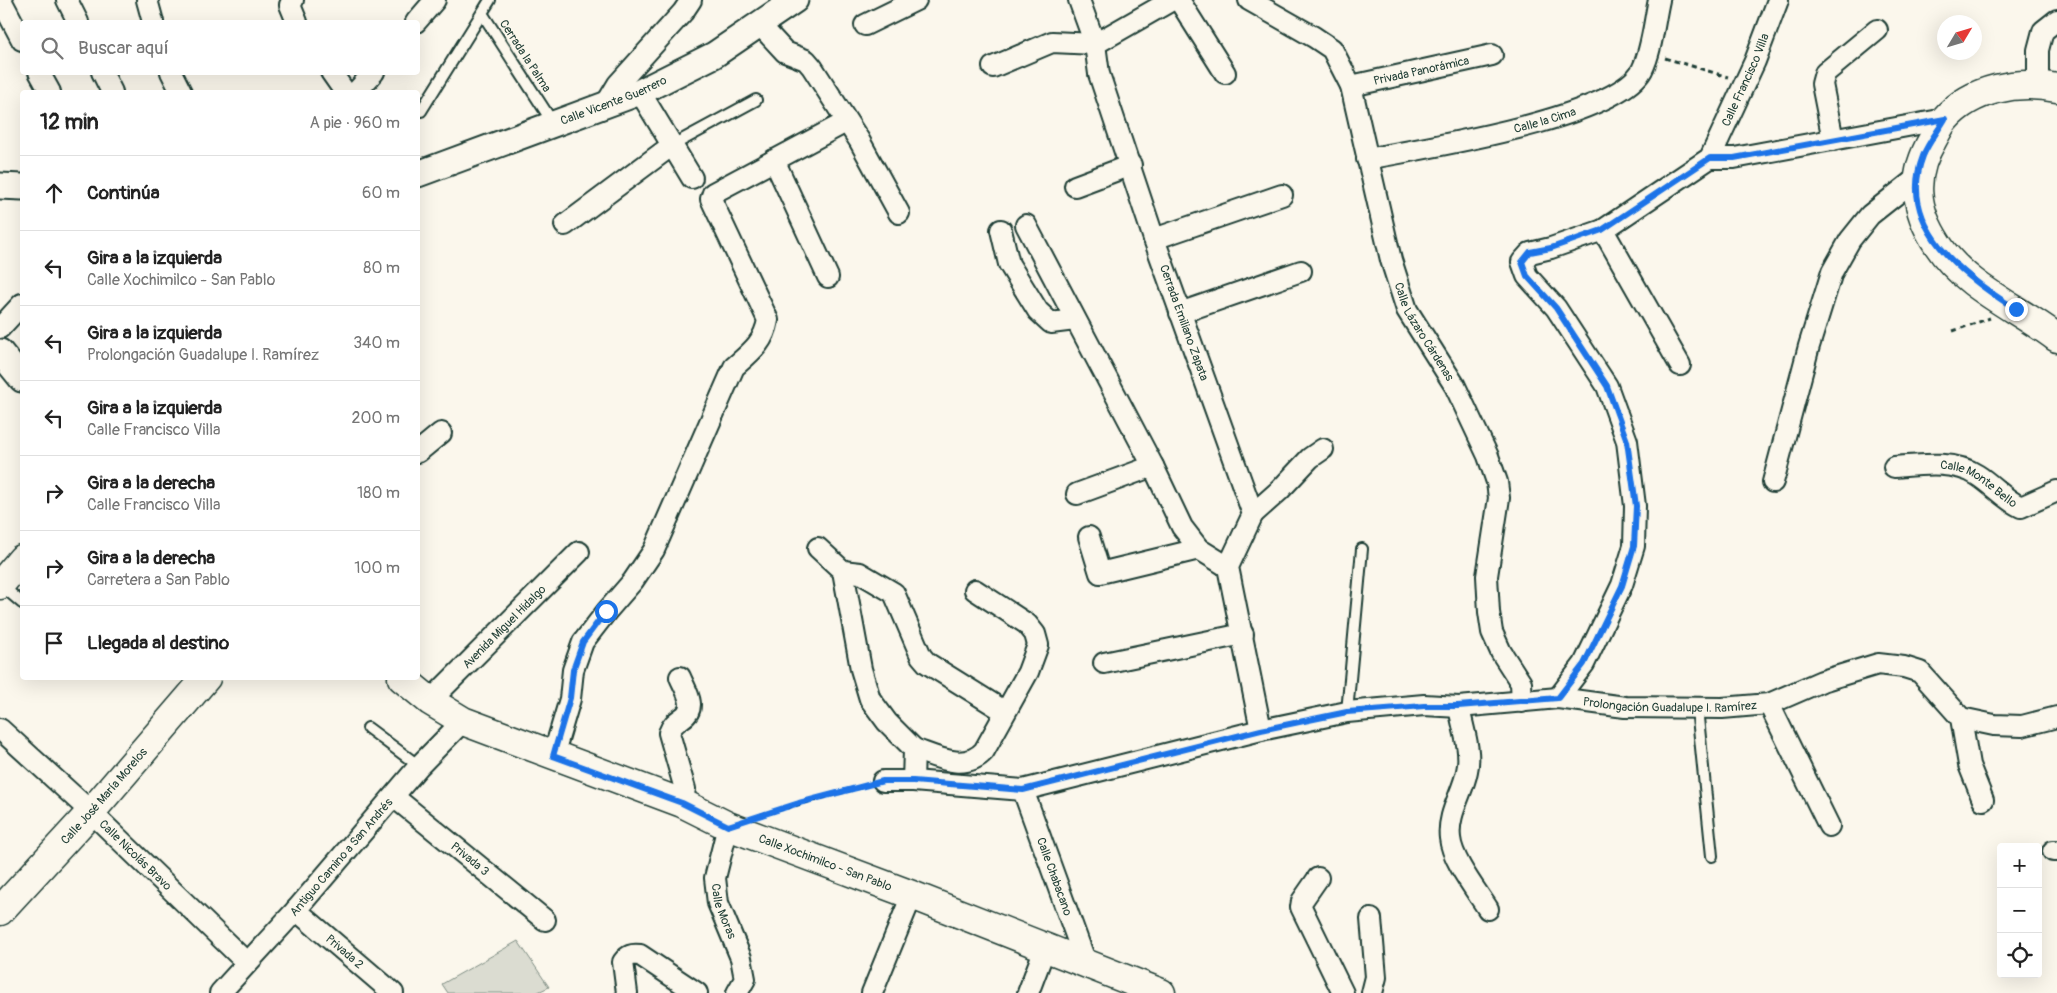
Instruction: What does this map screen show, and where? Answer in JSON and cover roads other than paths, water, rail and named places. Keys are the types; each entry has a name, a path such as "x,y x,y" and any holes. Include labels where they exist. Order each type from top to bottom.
{"main road":[{"path":"2047,86 2010,86 1983,93 1964,103 1945,119 1924,155 1918,176 1918,196 1923,217 1938,246 1960,271 2057,338"},
{"path":"0,585 20,561"},
{"name":"Calle José María Morelos","path":"0,911 91,812 204,680"},
{"path":"404,680 430,701 463,721"},
{"name":"Calle Xochimilco - San Pablo","path":"463,721 682,803 728,826 912,895 1160,993"}],"street":[{"path":"1,0 20,36"},
{"path":"67,0 77,20"},
{"path":"147,0 152,20"},
{"path":"293,0 290,5 296,20"},
{"path":"418,20 435,0"},
{"path":"606,104 618,84 683,12 691,0"},
{"name":"Calle Vicente Guerrero","path":"420,173 640,92 714,54 795,0"},
{"path":"864,25 916,0"},
{"name":"Cerrada Emiliano Zapata","path":"1079,0 1095,44 1099,74 1131,165 1154,239 1253,514"},
{"path":"993,67 1052,42 1095,44 1172,0"},
{"path":"1179,0 1225,73"},
{"name":"Calle Lázaro Cárdenas","path":"1249,0 1314,36 1332,49 1351,86 1392,260 1407,310 1455,386 1488,456 1497,482 1499,498 1487,576 1489,612 1492,632 1501,652 1521,683 1522,702"},
{"name":"Calle la Cima","path":"1367,159 1522,128 1600,101 1626,86 1641,71 1660,0"},
{"name":"Calle Francisco Villa","path":"1710,158 1755,61 1778,0"},
{"path":"2047,86 2038,50 2043,31 2057,20"},
{"path":"760,25 785,52 806,60 846,122 899,213"},
{"path":"1833,140 1822,84 1825,73 1877,30"},
{"name":"Privada Panorámica","path":"1351,86 1492,55"},
{"path":"41,75 49,90"},
{"path":"104,75 111,90"},
{"path":"172,75 180,90"},
{"path":"333,75 344,90"},
{"path":"358,90 371,75"},
{"path":"640,92 692,178"},
{"path":"1558,698 1584,664 1622,586 1634,546 1636,506 1627,441 1607,386 1556,308 1527,276 1522,262 1530,252 1551,248 1602,230 1710,158 1734,158 1945,119"},
{"path":"553,756 570,698 573,670 583,642 606,611 634,581 654,550 734,367 756,347 766,334 768,320 711,199 713,193 721,186 846,122"},
{"path":"565,225 671,146"},
{"path":"774,160 828,277"},
{"path":"1075,186 1131,165"},
{"path":"1773,482 1809,346 1832,272 1850,240 1870,215 1918,176"},
{"path":"0,186 20,187"},
{"path":"1154,239 1282,195"},
{"path":"1026,225 1153,466 1182,527 1199,549 1228,567"},
{"path":"1001,230 1009,264 1038,311 1051,323 1075,320"},
{"path":"1602,230 1680,365"},
{"path":"1180,313 1301,271"},
{"path":"0,352 20,377"},
{"path":"420,450 441,433"},
{"path":"1261,730 1228,567 1253,514 1280,490 1310,458 1323,450"},
{"path":"1077,494 1153,466"},
{"name":"Calle Monte Bello","path":"1894,467 1956,466 1976,474 2013,504 2021,507 2057,491"},
{"path":"1089,537 1100,573 1199,549"},
{"path":"818,548 843,571 860,573 894,593 921,656 927,662 1004,711"},
{"name":"Avenida Miguel Hidalgo","path":"430,701 579,552"},
{"path":"843,571 861,670 870,698 887,722 914,749 943,760 965,762 976,760 984,751 1004,711 1028,672 1038,645 1035,634 1027,624 975,590"},
{"path":"1104,663 1243,634"},
{"name":"Prolongación Guadalupe I. Ramírez","path":"883,781 913,781 1023,790 1261,730 1347,712 1424,706 1522,702 1558,698 1625,707 1722,708 1769,704 1822,681 1878,664 1904,667 1920,672 1961,718"},
{"path":"680,678 690,701 690,709 687,715 672,725 669,733 685,789 682,803"},
{"path":"1769,704 1829,826"},
{"path":"1458,706 1468,756 1468,771 1452,812 1450,838 1458,861 1488,909"},
{"path":"1983,800 1969,765 1961,718 1994,725 2022,726 2057,718"},
{"name":"Antiguo Camino a San Andrés","path":"220,993 296,910 419,766 463,721"},
{"name":"Calle Nicolás Bravo","path":"0,730 91,812 247,963"},
{"path":"913,781 914,749"},
{"name":"Calle Chabacano","path":"1023,790 1086,963"},
{"name":"Privada 3","path":"394,797 545,920"},
{"name":"Calle Moras","path":"728,826 715,878 718,902 741,958 744,979 736,993"},
{"path":"1318,878 1302,901 1301,907 1343,993"},
{"path":"872,993 912,895"},
{"name":"Privada 2","path":"296,910 392,993"},
{"path":"1372,919 1376,977 1372,993"},
{"path":"1028,993 1045,948"},
{"path":"627,993 623,962 628,956 634,954 697,993"}],"lane":[{"name":"Cerrada la Palma","path":"490,0 482,13 555,125"},
{"path":"421,111 482,13"},
{"path":"671,146 756,100"},
{"path":"1347,712 1362,549"},
{"path":"0,585 20,601"},
{"path":"1697,708 1712,856"},
{"path":"368,728 419,766"}]}
